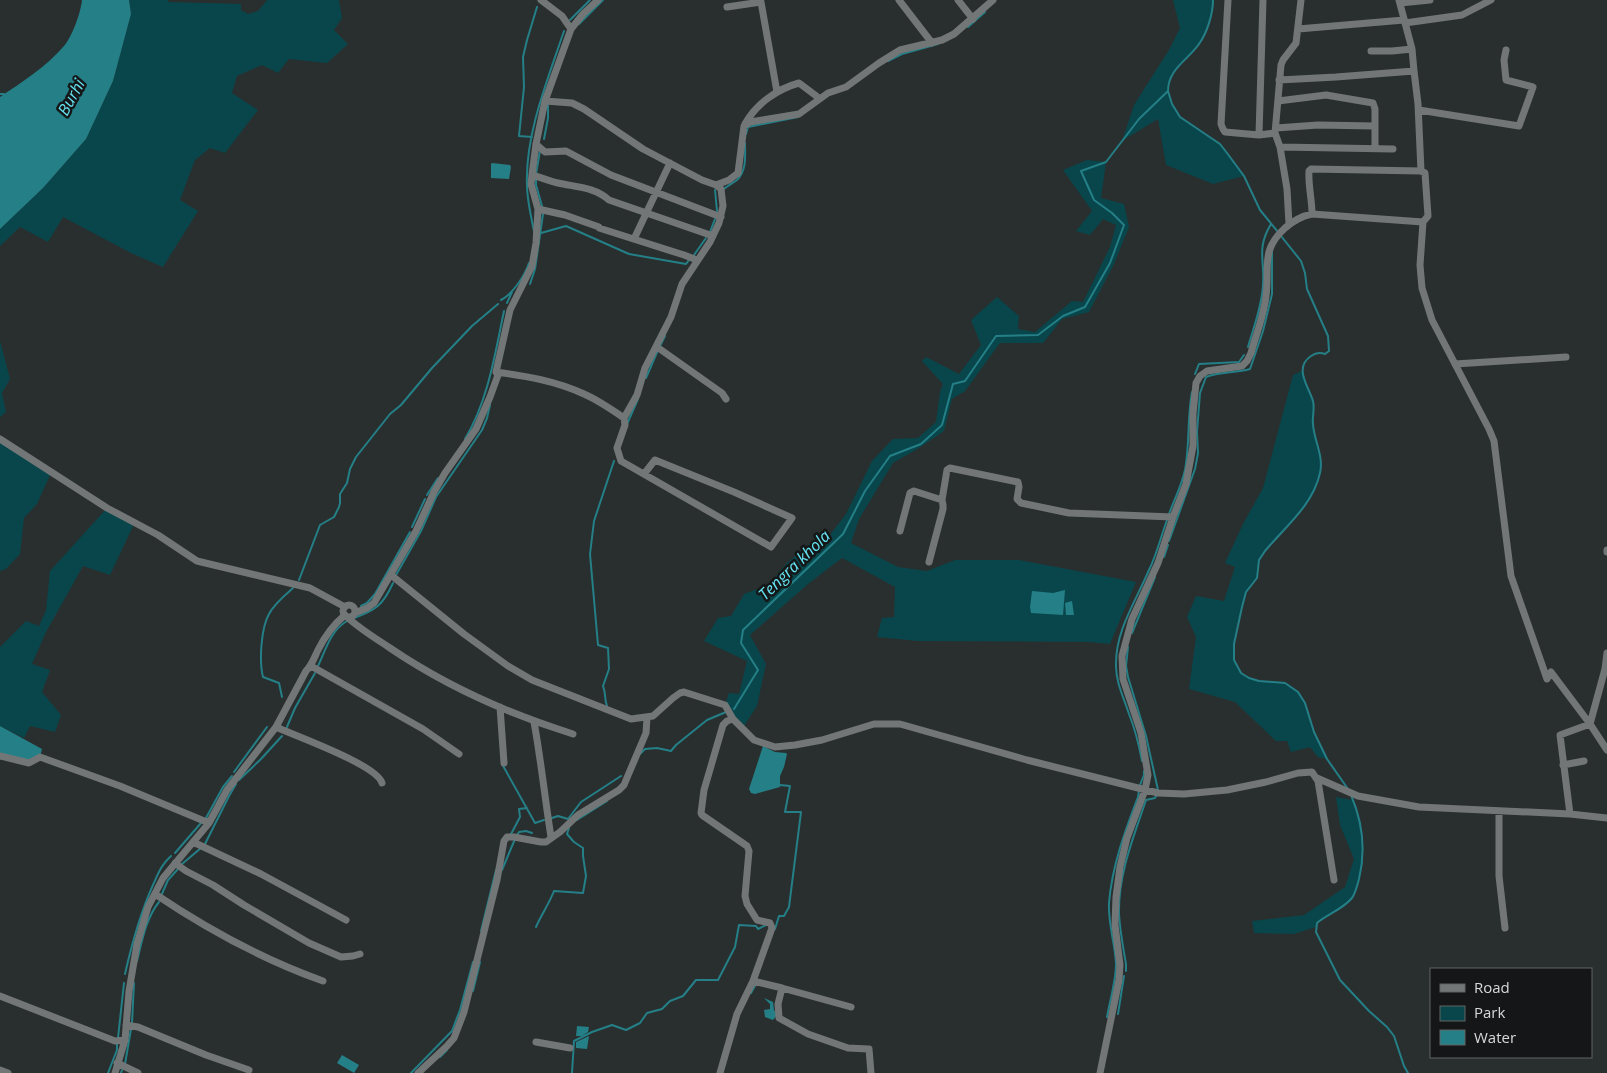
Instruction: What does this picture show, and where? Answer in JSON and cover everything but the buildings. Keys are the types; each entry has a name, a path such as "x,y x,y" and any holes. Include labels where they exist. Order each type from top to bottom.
{"street":[{"path":"541,0 562,16 571,29"},
{"path":"114,1073 124,1040 137,944 154,894 163,878 209,822 227,790 276,727 329,631 346,616 351,617 374,603 416,531 434,492 476,429 498,376 496,372 510,310 532,266 536,242 538,208 531,184 536,144 545,101 571,29 598,0"},
{"path":"899,0 932,43"},
{"path":"958,0 973,19"},
{"path":"744,126 757,120 799,114 819,98 846,87 900,50 932,43 954,34 994,0"},
{"path":"1228,0 1221,124 1225,132 1259,134 1318,125 1376,126"},
{"path":"1259,134 1263,0"},
{"path":"1287,227 1287,189 1280,147 1275,131 1279,80 1283,60 1294,47 1301,0"},
{"path":"1421,171 1419,110 1412,49 1400,2 1430,0"},
{"path":"1298,29 1405,22 1462,15 1492,0"},
{"path":"727,8 761,2 777,92"},
{"path":"1372,51 1412,49"},
{"path":"1419,110 1519,126 1533,87 1506,80 1504,60 1506,50"},
{"path":"1279,80 1336,78 1414,71"},
{"path":"716,185 729,180 738,173 744,126 757,107 777,92 799,83 819,98"},
{"path":"1278,101 1326,95 1368,102 1375,105 1375,148"},
{"path":"545,101 572,103 584,109 627,139 721,189 720,223 682,284 671,317 645,368 637,395 624,418 625,425 618,448 621,461 771,547 792,518 655,460 644,474"},
{"path":"536,144 544,152 566,151 611,174 721,217"},
{"path":"1280,147 1393,149"},
{"path":"634,239 655,190 670,163"},
{"path":"1312,214 1312,196 1308,177 1311,169 1421,171 1425,173 1428,216 1423,222 1420,265 1422,288 1432,320 1490,429 1494,441 1511,576 1548,679 1551,672 1607,750"},
{"path":"532,175 556,183 580,186 645,214 713,236"},
{"path":"538,208 565,215 697,260"},
{"path":"1100,1073 1120,973 1115,925 1120,866 1127,838 1146,790 1148,775 1141,733 1123,680 1122,656 1132,619 1158,563 1186,484 1193,446 1193,414 1196,383 1206,371 1214,368 1242,366 1247,361 1266,299 1267,255 1270,246 1275,238 1303,215 1312,214 1423,222"},
{"path":"657,346 722,393 726,399"},
{"path":"1455,364 1566,357"},
{"path":"496,372 546,380 585,394 624,418"},
{"path":"0,438 107,508 158,535 197,561 310,588 344,607 352,606 355,613"},
{"path":"929,562 943,509 942,500 947,470 950,468 1018,482 1019,487 1016,499 1021,503 1069,513 1173,517"},
{"path":"900,531 910,493 914,491 942,500"},
{"path":"390,575 464,634 508,666 532,680 631,719 653,716 673,698 684,692 725,705 733,719 754,740 775,747 822,740 874,724 900,724 1027,760 1158,793 1193,794 1227,790 1304,772 1312,772 1316,778 1334,880"},
{"path":"344,607 343,612 359,628 441,680 534,722 573,734"},
{"path":"1590,724 1605,669 1607,652"},
{"path":"311,666 423,728 460,754"},
{"path":"500,707 504,763"},
{"path":"418,1073 454,1038 464,1012 497,880 504,841 507,837 514,837 546,842 578,815 619,790 624,785 646,733 647,718"},
{"path":"720,1073 737,1014 753,981 772,932 772,926 769,923 757,920 747,904 745,896 749,851 747,846 702,815 700,809 723,725 733,719"},
{"path":"534,722 551,837"},
{"path":"1570,814 1560,735 1590,724"},
{"path":"276,727 361,763 381,777 382,783"},
{"path":"0,756 29,763 40,757 120,786 209,822"},
{"path":"1563,765 1584,761"},
{"path":"1316,778 1358,796 1419,807 1570,814 1607,818"},
{"path":"1499,812 1499,876 1505,928"},
{"path":"193,842 261,874 346,920"},
{"path":"176,863 186,871 213,885 309,943 341,957 360,954"},
{"path":"154,894 260,954 298,972 324,981"},
{"path":"753,981 851,1007"},
{"path":"782,988 778,1004 779,1018 808,1034 848,1048 869,1049 871,1073"},
{"path":"0,996 115,1041 124,1040"},
{"path":"126,1024 248,1070"},
{"path":"536,1042 570,1048"},
{"path":"118,1063 138,1073"},
{"path":"0,1070 8,1073"}],"green space":[{"path":"129,0 241,4 241,10 248,14 258,11 267,0 339,0 342,18 334,30 348,44 327,63 289,59 278,73 262,65 237,76 232,93 258,110 225,153 210,148 195,160 180,200 198,211 163,267 131,253 63,217 48,242 20,227 0,246 0,229 43,188 86,139 113,81 131,14"},
{"path":"1173,0 1213,0 1214,2 1201,42 1172,74 1168,91 1172,104 1180,117 1220,144 1244,176 1213,184 1166,165 1158,119 1122,141 1134,105 1169,50 1180,28"},
{"path":"1087,160 1106,162 1101,198 1124,204 1129,227 1114,264 1089,312 1062,319 1043,343 1000,343 965,391 952,399 944,431 893,463 859,519 851,543 898,567 927,571 955,560 1019,560 1136,582 1110,644 1089,642 918,641 877,637 882,618 894,617 895,587 842,558 808,584 750,635 766,664 757,706 742,729 725,705 729,693 739,694 747,661 704,641 718,618 731,616 744,594 768,585 787,563 825,531 830,535 846,514 872,461 893,439 918,438 936,422 940,392 943,384 922,361 926,357 959,374 981,345 971,320 997,297 1019,316 1018,329 1035,332 1072,301 1083,302 1110,247 1116,225 1103,219 1090,235 1076,231 1092,211 1063,170"},
{"path":"0,341 10,379 2,393 6,412 0,417"},
{"path":"1302,371 1314,407 1313,427 1321,460 1319,478 1315,490 1301,512 1259,560 1257,578 1246,592 1237,624 1234,659 1241,674 1259,681 1285,683 1298,692 1305,703 1314,732 1327,759 1318,757 1310,747 1291,752 1287,741 1276,741 1235,702 1189,689 1196,637 1187,617 1196,596 1224,601 1235,567 1225,563 1243,524 1263,488 1293,375"},
{"path":"0,439 51,473 37,504 24,518 20,554 6,569 0,571"},
{"path":"107,508 135,522 110,575 83,566 46,632 32,664 50,670 42,692 61,715 55,732 30,726 24,738 0,726 0,647 26,621 39,626 46,610 50,571"},
{"path":"1336,797 1353,800 1361,829 1362,869 1353,896 1345,905 1319,921 1316,927 1294,934 1254,933 1252,921 1304,915 1345,887 1354,859 1340,825"}],"water":[{"name":"Burhi","path":"82,0 129,0 131,14 113,81 86,139 43,188 0,229 0,97 42,67 64,46 76,24"},
{"path":"492,163 510,165 509,179 491,178"},
{"path":"1065,590 1063,615 1031,613 1032,591 1053,593"},
{"path":"1072,601 1074,615 1066,615 1065,603"},
{"path":"0,726 42,749 40,757 29,763 4,757 0,760"},
{"path":"763,746 775,752 787,754 780,776 780,787 755,794 751,793 749,789"},
{"path":"764,998 773,1002 777,1015 773,1020 765,1017 764,1010 770,1009 770,1004"},
{"path":"577,1026 589,1027 588,1032 582,1036 576,1036"},
{"path":"589,1036 587,1049 576,1048 576,1042"},
{"path":"342,1055 359,1065 354,1073 337,1063"}],"waterway":[{"path":"570,20 590,0"},
{"path":"579,24 603,0"},
{"name":"Tengra khola","path":"734,709 758,670 741,643 743,630 843,534 865,491 890,456 921,444 942,425 953,384 965,381 996,336 1038,335 1063,316 1085,307 1110,263 1124,225 1112,213 1094,200 1081,171 1106,162 1139,119 1168,91 1171,77 1179,65 1195,50 1205,34 1211,17 1213,0"},
{"path":"532,137 519,136 524,87 523,57 537,7"},
{"path":"968,27 985,12"},
{"path":"534,231 527,190 527,166 539,107 564,31"},
{"path":"888,61 902,54 938,44"},
{"path":"1168,91 1172,104 1180,117 1220,144 1244,176 1260,210 1278,232"},
{"path":"544,139 548,118 548,105"},
{"path":"746,134 748,127 798,117"},
{"path":"724,189 737,180 742,172 745,163 745,143"},
{"path":"536,174 540,151"},
{"path":"536,179 542,206"},
{"path":"715,190 717,211"},
{"path":"530,284 535,269 543,214"},
{"path":"710,232 715,219"},
{"path":"1248,347 1261,301 1263,276 1262,247 1271,224"},
{"path":"541,233 566,226 629,254 686,264 689,260"},
{"path":"1281,236 1301,261 1307,289 1328,336 1329,351 1325,354 1314,354 1303,366 1304,378 1313,401 1314,430 1321,467 1316,485 1305,505 1259,560 1257,578 1246,592 1242,607 1234,644 1234,660 1241,673 1249,678 1259,681 1285,683 1298,692 1305,703 1314,732 1327,759 1348,789"},
{"path":"694,255 706,238"},
{"path":"1169,541 1195,469 1198,453 1197,432 1200,393 1206,377 1250,369 1263,331 1272,294 1272,251"},
{"path":"501,300 518,284 529,263"},
{"path":"507,303 512,292"},
{"path":"299,580 320,525 334,517 339,507 340,494 347,483 350,469 356,457 390,414 401,405 432,368 472,326 498,304"},
{"path":"465,439 480,409 485,393 504,311"},
{"path":"660,346 665,336"},
{"path":"646,378 658,350"},
{"path":"1195,374 1199,364 1239,362 1244,355"},
{"path":"1169,514 1185,470 1192,392"},
{"path":"627,424 638,399"},
{"path":"396,575 421,531 436,497 482,430 490,405"},
{"path":"607,706 603,686 609,669 608,648 598,645 590,554 594,521 614,461"},
{"path":"427,495 438,478"},
{"path":"412,527 425,499"},
{"path":"1142,761 1135,731 1117,678 1117,653 1127,616 1152,564 1167,520"},
{"path":"361,606 367,603 375,594 410,532"},
{"path":"1164,557 1168,545"},
{"path":"1132,633 1155,577"},
{"path":"354,618 378,606 386,597 393,583"},
{"path":"282,697 279,683 263,677 261,662 262,645 266,620 271,610 293,588"},
{"path":"318,666 333,635 347,621"},
{"path":"1128,647 1126,666 1128,677 1146,736 1158,790"},
{"path":"287,727 295,708 315,673"},
{"name":"Tengra khola","path":"640,754 645,749 657,748 671,751 707,720 726,712"},
{"path":"234,772 267,727"},
{"path":"239,780 282,736"},
{"path":"502,764 535,823 544,820"},
{"path":"1140,785 1144,771"},
{"path":"206,818 223,787 232,776"},
{"path":"549,819 558,816 568,819 581,802 621,776"},
{"path":"205,844 236,784"},
{"path":"775,929 779,916 784,916 789,907 801,812 785,812 790,786 780,785"},
{"path":"1107,1017 1116,970 1109,903 1120,849 1139,790"},
{"path":"1351,795 1361,826 1363,847 1359,879 1352,898 1317,923 1316,932 1340,980 1394,1036 1408,1073"},
{"path":"1126,971 1119,914 1121,884 1146,800 1156,796"},
{"path":"577,820 607,801"},
{"path":"510,836 520,817 519,809 527,808"},
{"path":"175,853 201,823"},
{"path":"536,927 554,891 583,893 586,876 583,848 567,834 569,828"},
{"path":"517,835 519,832 526,831 532,833"},
{"path":"502,870 515,839"},
{"path":"182,864 201,848"},
{"path":"125,974 130,951 148,896 160,870 171,856"},
{"path":"161,896 168,880 178,869"},
{"path":"481,931 496,870"},
{"path":"137,961 148,922 159,902"},
{"path":"572,1073 574,1041 612,1025 626,1030 640,1023 647,1013 662,1009 670,1001 683,996 696,980 718,980 735,947 739,925 756,926 758,929 767,925"},
{"path":"411,1073 452,1031 460,1010 473,962"},
{"path":"473,991 480,962"},
{"path":"1118,1014 1124,976"},
{"path":"118,1038 124,983"},
{"path":"132,1023 134,983"},
{"path":"751,993 756,984"},
{"path":"125,1064 131,1029"},
{"path":"108,1073 117,1050 117,1043"},
{"path":"440,1057 447,1050"}]}
